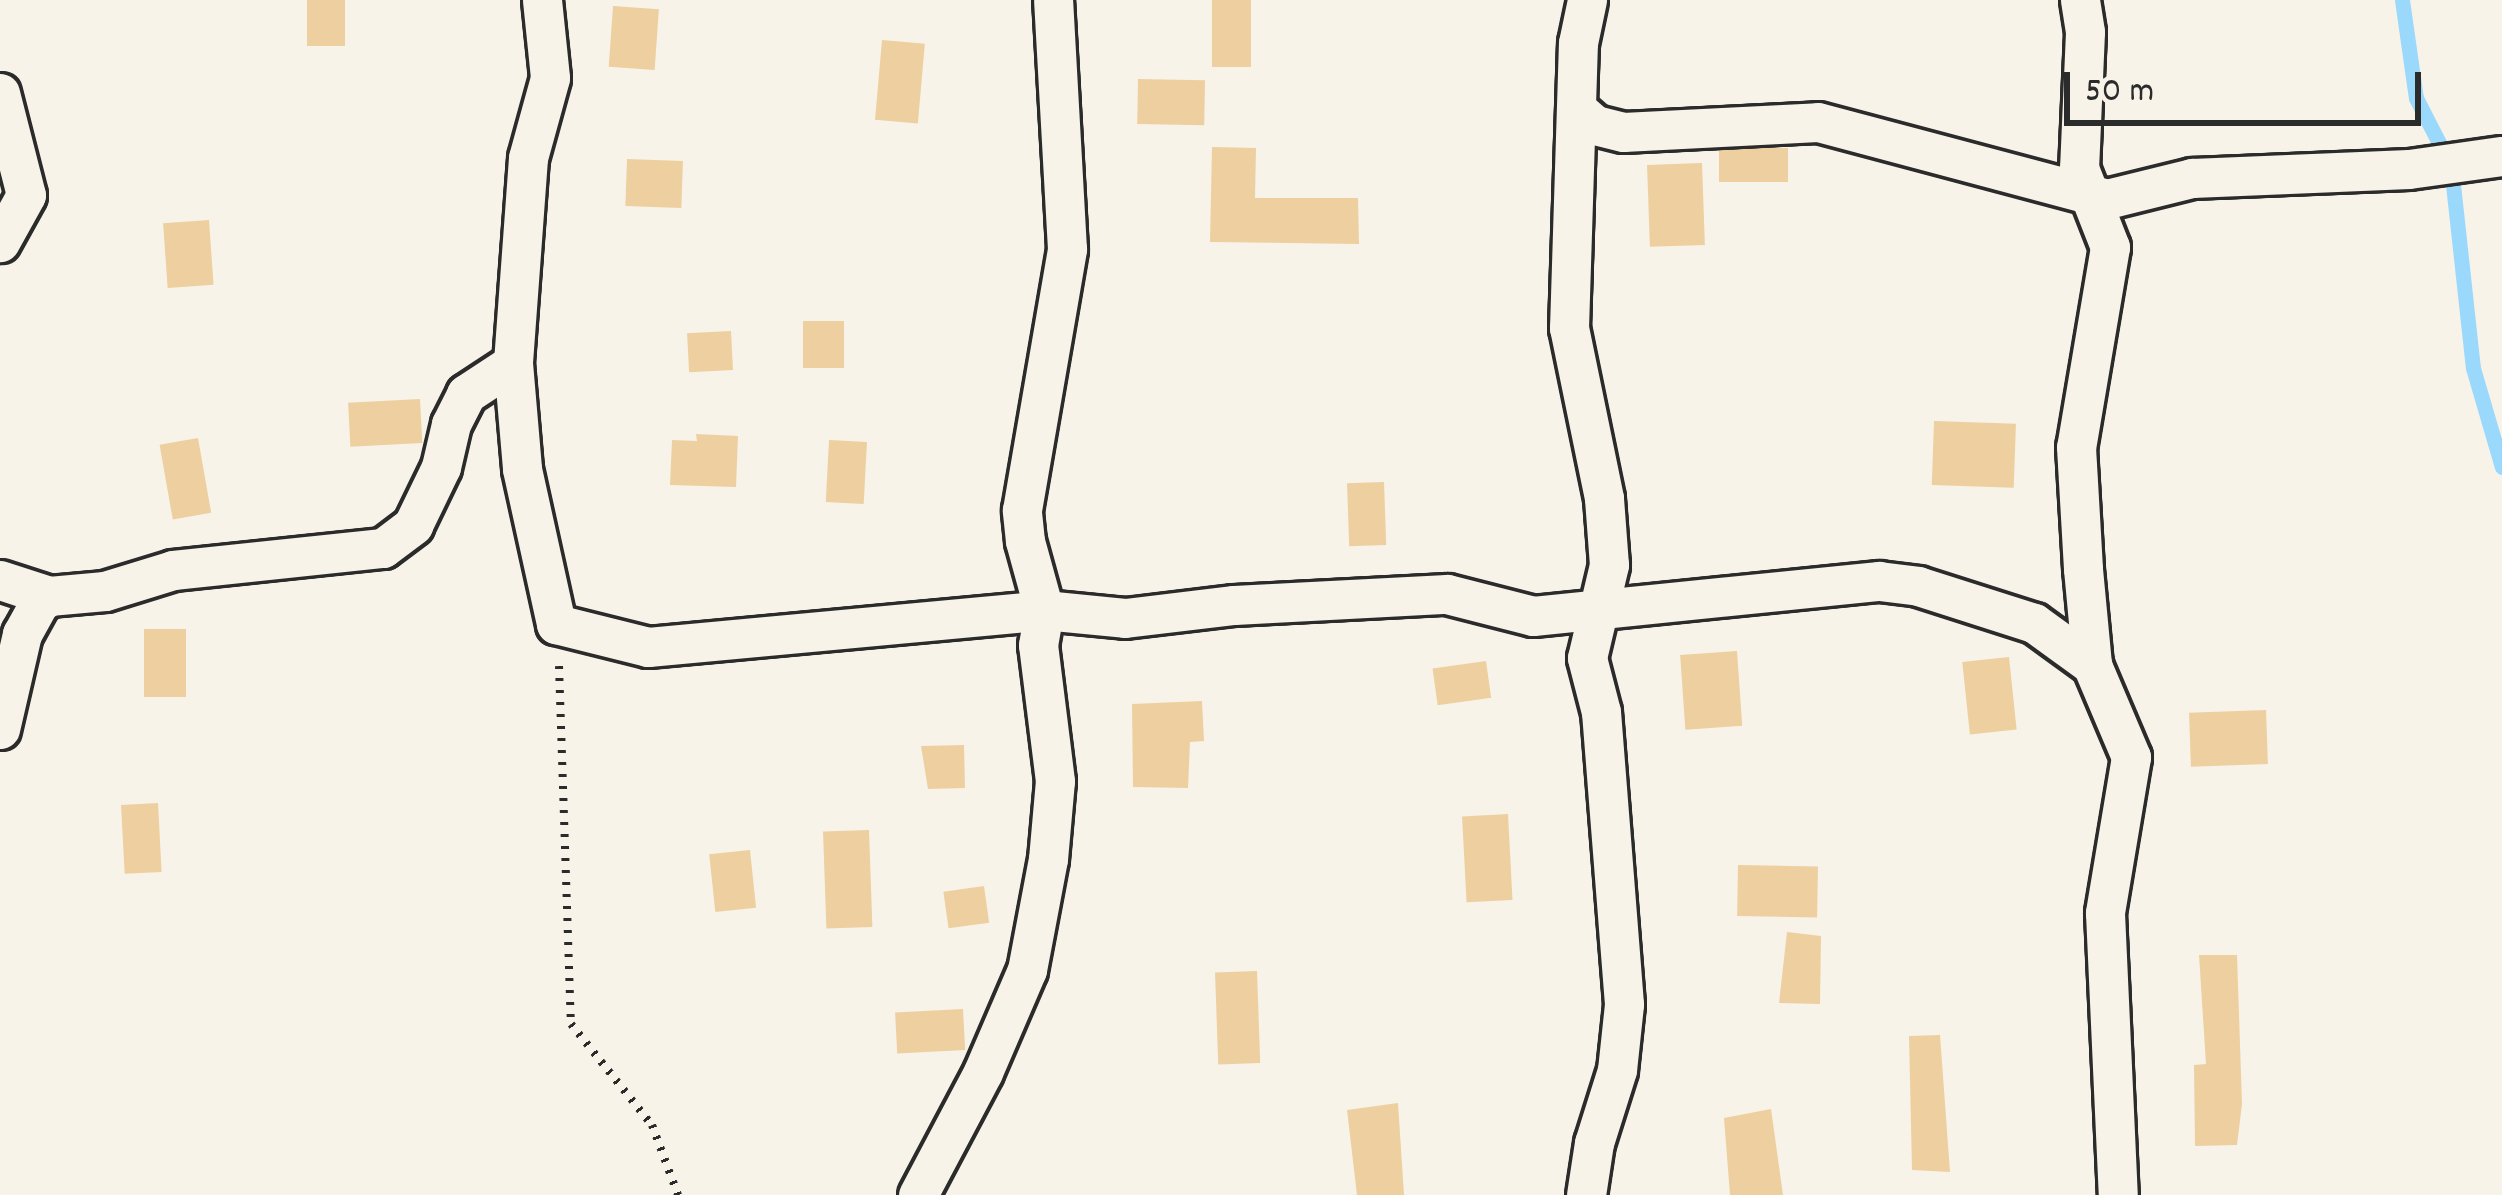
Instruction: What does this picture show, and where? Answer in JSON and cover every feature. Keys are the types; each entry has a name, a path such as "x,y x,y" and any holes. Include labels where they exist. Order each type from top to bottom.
{"street":[{"path":"542,0 550,78 529,158 513,362 522,469 556,624 648,647 1044,610 1125,618 1234,605 1448,594 1533,616 1604,605 1879,581 1918,586 2034,623 2092,665"},
{"path":"918,1195 983,1072 1027,970 1048,860 1055,781 1039,645 1044,610 1024,542 1022,510 1066,249 1053,0"},
{"path":"1558,0 1578,43"},
{"path":"1586,1195 1594,1143 1617,1070 1624,1004 1601,712 1587,658 1604,605 1609,565 1604,498 1569,328 1572,164 1580,112 1578,43 1588,0"},
{"path":"2080,0 2085,32 2079,168 2110,247 2076,447 2092,665 2131,757 2105,914 2117,1195"},
{"path":"0,93 26,195 0,242"},
{"path":"1580,112 1595,125 1623,132 1818,122 2107,199 2192,178 2409,170 2502,156"},
{"path":"0,580 49,596 105,592 172,570 383,548 413,524 441,467 451,424 466,394 513,362"},
{"path":"0,729 28,617 49,596"}],"path":[{"path":"556,624 571,1024 652,1125 678,1195"}],"building":[{"path":"307,0 345,0 345,46 307,46"},
{"path":"1212,0 1251,0 1251,67 1212,67"},
{"path":"613,6 659,9 655,70 609,67"},
{"path":"882,40 925,44 918,123 875,120"},
{"path":"1138,79 1205,80 1204,125 1137,124"},
{"path":"1212,147 1256,148 1255,198 1358,198 1359,244 1210,242"},
{"path":"1719,148 1788,148 1788,182 1719,182"},
{"path":"627,159 683,161 681,208 625,206"},
{"path":"1702,163 1705,245 1650,247 1647,165"},
{"path":"209,220 214,285 168,288 163,223"},
{"path":"803,321 844,321 844,368 803,368"},
{"path":"731,331 733,370 689,372 687,333"},
{"path":"420,399 422,443 350,447 348,403"},
{"path":"1934,421 2016,424 2014,488 1932,485"},
{"path":"696,434 738,436 736,487 670,485 672,440 697,441"},
{"path":"198,438 211,513 173,520 160,445"},
{"path":"829,440 867,442 864,504 826,502"},
{"path":"1384,482 1386,545 1349,546 1347,483"},
{"path":"144,629 186,629 186,697 144,697"},
{"path":"1737,651 1742,726 1685,730 1680,655"},
{"path":"2009,657 2017,730 1970,735 1962,662"},
{"path":"1486,661 1491,698 1438,705 1433,669"},
{"path":"1202,701 1204,741 1190,742 1188,788 1133,787 1132,704"},
{"path":"2266,710 2268,764 2191,767 2189,713"},
{"path":"964,745 965,788 928,789 921,746"},
{"path":"158,803 162,872 125,874 121,805"},
{"path":"1508,814 1513,900 1467,902 1462,816"},
{"path":"869,830 872,927 826,929 823,832"},
{"path":"750,850 756,908 715,912 709,854"},
{"path":"1738,865 1818,866 1817,917 1737,916"},
{"path":"984,886 989,923 949,928 943,892"},
{"path":"1787,932 1821,936 1820,1004 1779,1003"},
{"path":"2199,955 2237,955 2242,1104 2237,1145 2195,1146 2194,1065 2206,1064"},
{"path":"1257,971 1260,1063 1218,1064 1215,972"},
{"path":"963,1009 965,1050 897,1054 895,1013"},
{"path":"1940,1035 1950,1172 1912,1170 1909,1036"},
{"path":"1398,1103 1404,1195 1357,1195 1347,1110"},
{"path":"1771,1109 1783,1195 1730,1195 1724,1118"}],"waterway":[{"path":"2402,0 2416,98 2451,166 2473,368 2502,467"}]}
